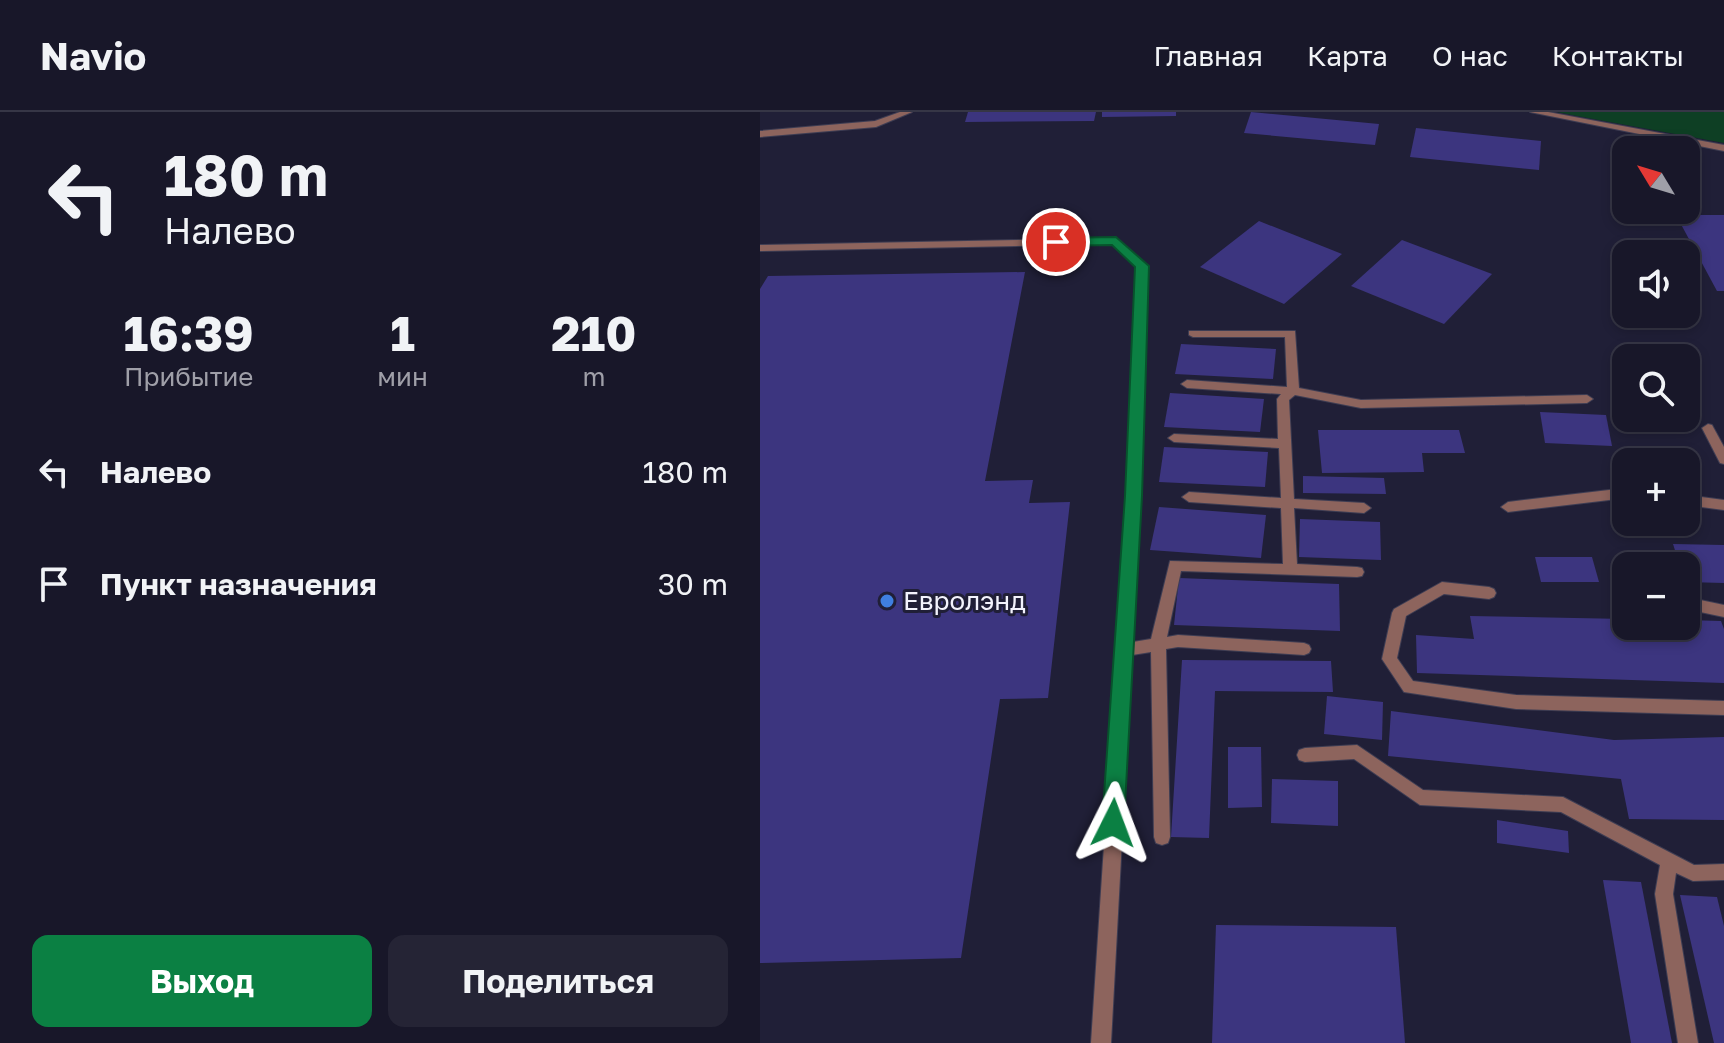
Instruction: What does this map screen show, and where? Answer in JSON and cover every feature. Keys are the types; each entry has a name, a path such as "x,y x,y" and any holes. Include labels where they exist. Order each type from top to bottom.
{"lane":[{"path":"760,134 876,124 908,112"},
{"path":"1534,112 1724,148"},
{"path":"760,248 1116,241 1142,266 1134,496 1101,1043"},
{"path":"1193,333 1291,333 1293,391"},
{"path":"1187,384 1293,391 1361,404 1587,399"},
{"path":"1290,569 1283,399 1293,391"},
{"path":"1708,428 1724,460"},
{"path":"1174,438 1285,444"},
{"path":"1508,507 1612,495"},
{"path":"1189,497 1364,508"},
{"path":"1700,502 1724,505"},
{"path":"1162,837 1158,643 1175,565 1357,572"},
{"path":"1489,593 1442,588 1399,613 1389,659 1409,687 1516,702 1724,708"},
{"path":"1700,606 1724,611"},
{"path":"1123,650 1178,641 1304,649"},
{"path":"1305,755 1357,752 1420,797 1563,805 1693,873 1724,872"},
{"path":"1669,860 1664,894 1688,1043"}],"green space":[{"path":"1557,112 1724,112 1724,143 1700,139 1700,136"}],"building":[{"path":"968,112 1096,112 1094,121 965,122"},
{"path":"1102,112 1176,112 1176,116 1102,117"},
{"path":"1251,112 1379,124 1375,145 1244,133"},
{"path":"1416,128 1541,141 1539,170 1410,157"},
{"path":"1700,215 1724,215 1724,291 1717,291 1700,259 1700,240 1689,240 1681,224 1700,224"},
{"path":"1259,221 1342,254 1284,304 1200,267"},
{"path":"1402,240 1492,274 1444,324 1351,286"},
{"name":"Евролэнд","path":"1025,272 985,481 1033,480 1029,503 1070,502 1048,698 1000,699 961,958 760,963 760,289 768,276"},
{"path":"1181,344 1276,349 1273,379 1175,374"},
{"path":"1170,393 1264,399 1260,432 1164,427"},
{"path":"1540,412 1606,415 1612,446 1545,443"},
{"path":"1318,430 1459,430 1465,453 1422,453 1424,472 1322,473"},
{"path":"1164,447 1268,452 1265,487 1159,482"},
{"path":"1303,476 1384,478 1386,494 1303,493"},
{"path":"1159,507 1266,515 1261,558 1150,550"},
{"path":"1300,519 1380,522 1381,560 1299,557"},
{"path":"1673,544 1724,545 1724,583 1700,582 1700,552 1676,552"},
{"path":"1535,557 1592,557 1599,582 1541,582"},
{"path":"1179,578 1339,584 1340,631 1174,625"},
{"path":"1470,616 1612,619 1612,640 1700,640 1700,620 1721,621 1724,629 1724,683 1417,673 1416,635 1474,639"},
{"path":"1182,660 1331,661 1333,692 1215,691 1209,838 1171,837"},
{"path":"1327,696 1383,702 1382,740 1324,734"},
{"path":"1391,711 1614,740 1724,737 1724,820 1629,819 1621,779 1388,756"},
{"path":"1228,747 1261,747 1262,807 1228,808"},
{"path":"1272,779 1338,781 1338,826 1271,823"},
{"path":"1497,820 1568,831 1569,853 1497,843"},
{"path":"1603,880 1641,882 1672,1043 1631,1043"},
{"path":"1680,895 1717,897 1724,926 1724,1043 1714,1043"},
{"path":"1216,925 1396,927 1405,1043 1212,1043"}],"place":[{"name":"Евролэнд","path":"887,601"}],"route":[{"path":"1056,242 1116,241 1142,266 1134,496 1113,823"}]}
